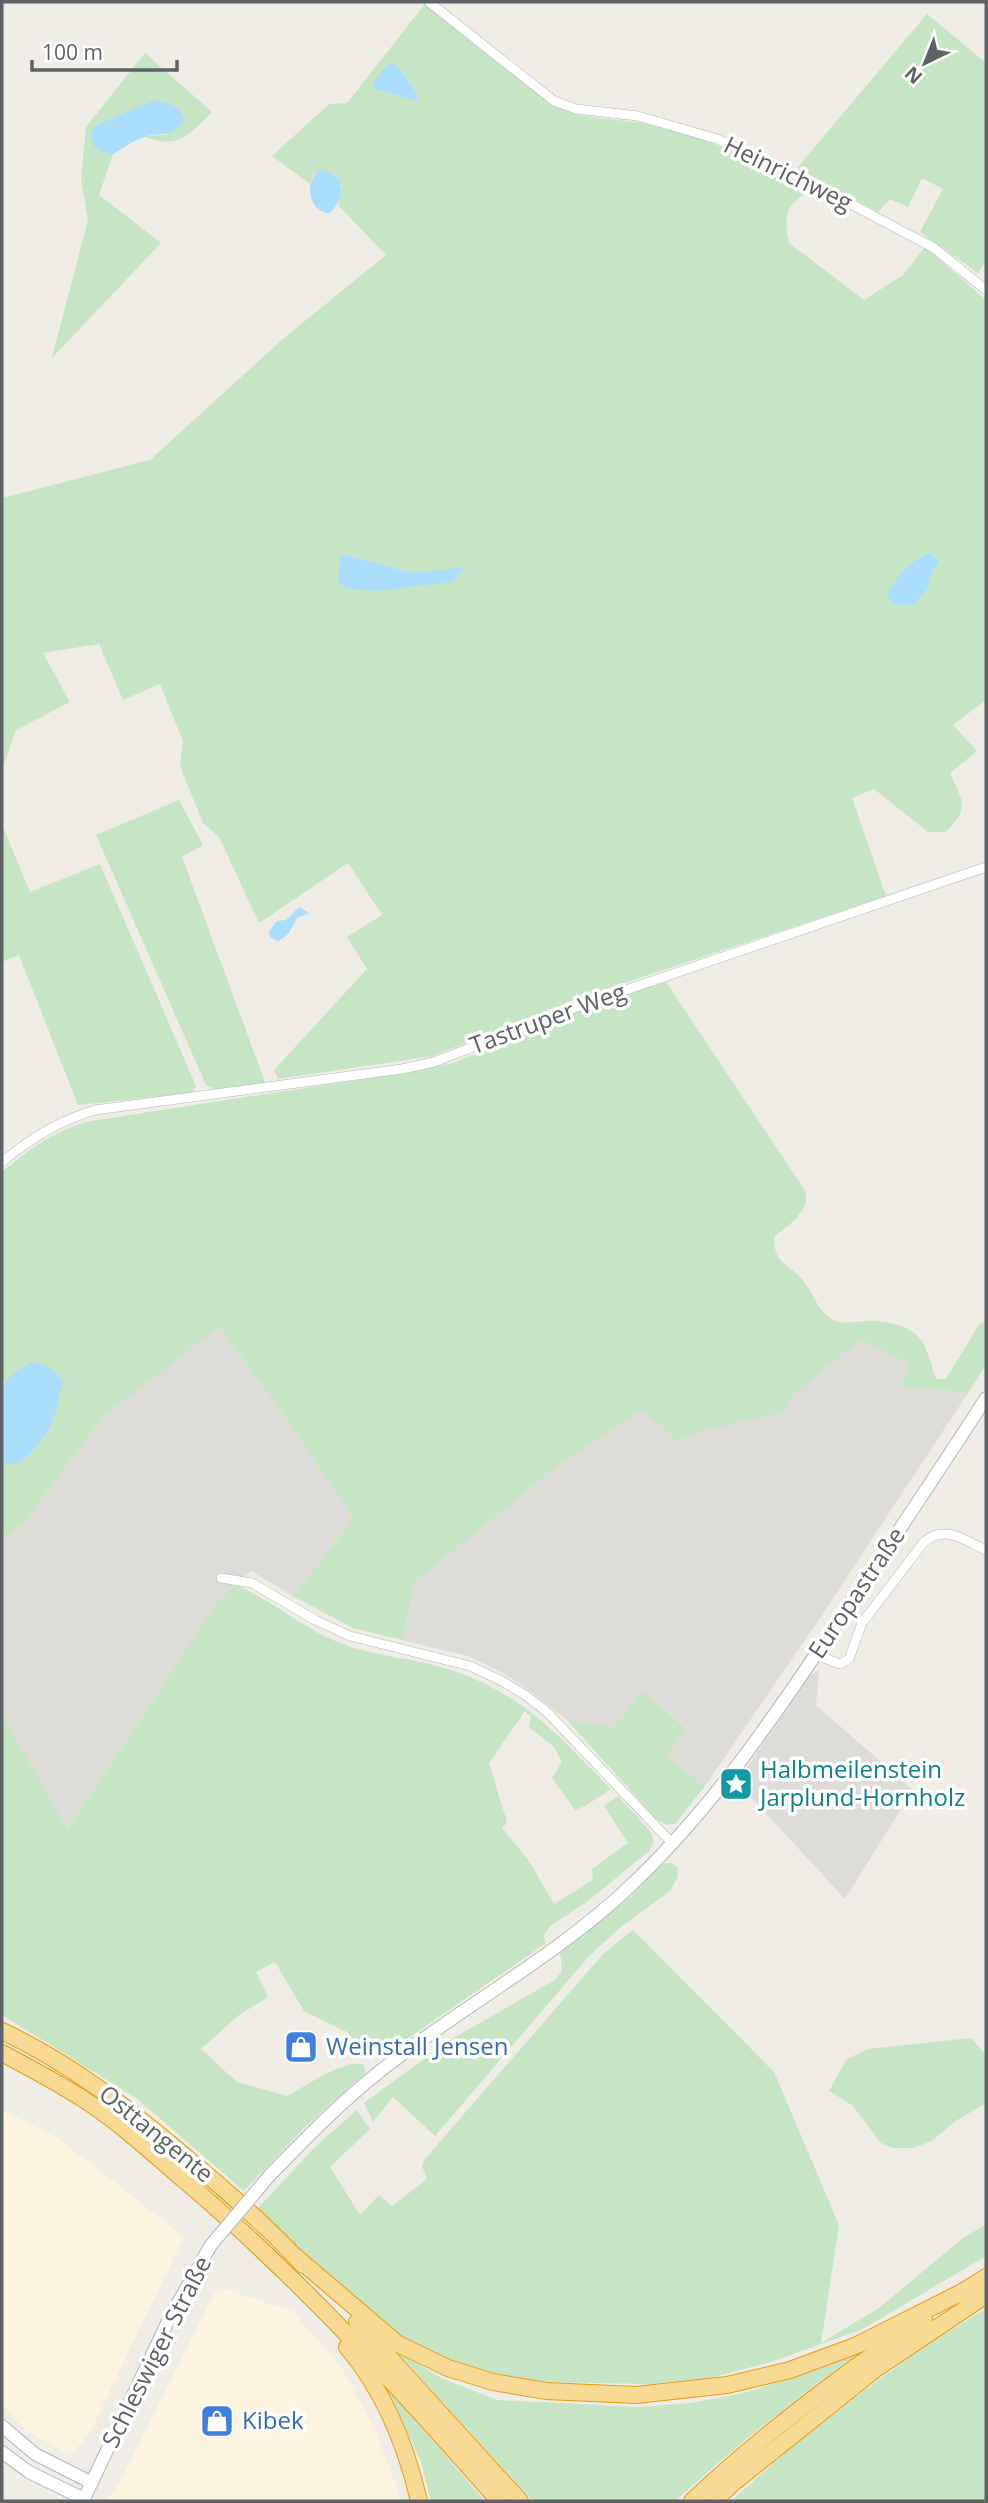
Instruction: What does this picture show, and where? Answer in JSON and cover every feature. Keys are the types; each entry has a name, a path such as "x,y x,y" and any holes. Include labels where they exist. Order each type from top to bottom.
{"highway":[{"name":"Osttangente","path":"2,2031 60,2063 133,2112 223,2188 296,2258"},
{"name":"Osttangente","path":"2,2053 82,2098 120,2126 213,2205 285,2272"},
{"path":"296,2258 398,2344 448,2368 493,2382 546,2391 636,2395 727,2385 790,2370 855,2346 966,2290"},
{"path":"296,2258 442,2413 520,2501"},
{"path":"285,2272 375,2385 395,2423 419,2501"},
{"path":"285,2272 386,2375 499,2501"},
{"path":"692,2501 722,2473 866,2358 986,2277"},
{"path":"714,2501 877,2368 986,2295"}],"main road":[{"name":"Europastraße","path":"723,1786 816,1655 986,1398"},
{"name":"Schleswiger Straße","path":"2,2452 29,2472 83,2500 170,2317 211,2245 235,2214 315,2128 380,2071 579,1929 625,1891 673,1844 723,1786"},
{"path":"2,2426 35,2454 92,2483"}],"street":[{"name":"Heinrichweg","path":"429,2 554,101 569,108 638,116 717,139 792,173 934,248 986,290"},
{"name":"Tastruper Weg","path":"2,1162 42,1132 96,1110 389,1071 434,1062 582,1005 986,867"},
{"path":"816,1655 839,1664 849,1659 862,1623 931,1535 939,1532 949,1534 986,1550"},
{"path":"221,1578 252,1583 315,1620 349,1636 470,1666 502,1681 546,1711 673,1844"}],"shaded area":[{"path":"218,1326 298,1435 354,1518 293,1596 251,1571 218,1601 66,1830 2,1713 2,1540 24,1523 105,1415"},
{"path":"861,1338 910,1364 902,1387 968,1393 822,1615 705,1786 666,1756 687,1727 641,1691 614,1729 567,1720 526,1688 468,1656 402,1640 415,1582 558,1466 642,1410 677,1441 793,1395"},
{"path":"819,1670 816,1705 913,1790 845,1899 737,1782 810,1676"},
{"path":"2,2110 58,2138 184,2237 88,2436 70,2455 25,2430 2,2405"},
{"path":"220,2288 292,2311 342,2368 375,2430 402,2501 107,2501 122,2478 215,2292"}],"green space":[{"path":"425,4 548,101 577,115 642,123 689,134 774,169 812,189 788,211 786,224 789,243 864,300 903,275 925,247 986,300 986,700 953,725 977,751 950,773 962,804 959,816 946,832 928,832 874,789 852,798 886,896 576,999 433,1056 278,1079 274,1070 367,969 347,937 382,915 348,863 259,923 219,837 203,823 180,766 183,741 160,684 123,700 99,644 43,653 70,702 16,730 2,771 2,498 150,460 284,338 386,255 338,205 342,185 314,173 310,184 272,156 329,104 347,103","holes":["396,65 419,96 416,101 377,90","341,554 413,573 464,568 376,591"]},
{"path":"927,14 986,63 986,261 978,273 920,232 943,189 922,178 908,207 890,199 878,212 797,168"},
{"path":"145,53 212,112 190,133 174,141 165,142 144,136 165,135 184,120 101,152 113,154 99,195 161,243 52,358 88,220 81,180 86,127"},
{"path":"179,800 203,845 182,857 265,1082 263,1085 217,1090 206,1085 96,835"},
{"path":"2,825 30,892 100,864 196,1086 192,1093 78,1105 19,955 2,962"},
{"path":"666,982 806,1192 801,1212 774,1237 778,1256 799,1276 822,1310 832,1319 844,1323 888,1322 919,1337 936,1379 946,1379 980,1323 986,1323 986,1365 968,1393 902,1387 910,1364 861,1339 793,1395 783,1412 699,1432 677,1441 642,1410 558,1466 415,1582 402,1640 353,1628 293,1596 354,1518 298,1435 219,1327 105,1415 24,1523 2,1540 2,1464 53,1422 62,1383 4,1382 2,1386 2,1172 44,1141 66,1129 91,1121 453,1063 585,1008"},
{"path":"236,1585 261,1597 308,1627 347,1646 436,1666 477,1680 520,1704 574,1751 611,1789 575,1810 552,1778 562,1762 554,1747 529,1727 531,1717 525,1711 489,1763 507,1822 502,1828 529,1861 554,1904 593,1880 592,1869 628,1843 604,1806 618,1796 651,1832 654,1842 649,1851 588,1901 550,1926 544,1935 545,1944 378,2059 368,2053 359,2052 339,2056 336,2050 349,2033 304,2011 275,1962 256,1972 268,1997 239,2015 201,2049 237,2082 287,2096 347,2065 364,2065 365,2073 303,2129 244,2191 136,2098 2,2015 2,1713 67,1829 218,1601"},
{"path":"641,1691 687,1728 666,1756 705,1786 675,1824 666,1825 656,1819 567,1720 614,1728"},
{"path":"672,1863 678,1868 677,1878 670,1891 622,1926 589,1956 435,2136 393,2097 373,2122 364,2103 450,2040 555,1980 562,1971 560,1952 632,1895 662,1864"},
{"path":"633,1930 774,2072 839,2225 821,2343 879,2308 963,2238 986,2224 986,2256 863,2329 771,2362 710,2378 650,2384 539,2382 481,2373 432,2355 401,2338 359,2306 258,2208 316,2146 357,2110 370,2129 330,2167 360,2215 379,2195 392,2206 427,2179 422,2166 425,2159 603,1954"},
{"path":"971,2038 986,2055 986,2103 954,2122 932,2141 913,2148 893,2148 881,2143 853,2106 829,2091 847,2059 868,2049"},
{"path":"986,2309 986,2501 731,2501 800,2440 922,2347"},
{"path":"395,2350 441,2378 497,2400 640,2407 691,2403 744,2393 809,2373 858,2354 764,2424 675,2501 533,2501"},
{"path":"387,2388 485,2501 431,2501 421,2462"}],"water":[{"path":"388,65 396,65 419,96 416,101 374,89 373,83"},
{"path":"155,100 177,108 184,120 180,126 171,133 140,138 113,154 101,152 94,146 90,132 97,125"},
{"path":"320,170 335,176 341,187 339,200 330,213 317,208 311,196 311,181"},
{"path":"930,553 939,562 932,571 927,589 914,605 894,604 887,596 895,582 910,565"},
{"path":"341,554 413,573 465,567 452,582 376,591 345,588 338,580"},
{"path":"299,907 309,913 297,918 283,938 278,941 270,937 269,931 277,921 286,920"},
{"path":"32,1362 50,1369 63,1383 54,1415 48,1431 23,1460 16,1464 2,1464 2,1386 16,1371"}],"place":[{"name":"Halbmeilenstein Jarplund-Hornholz","path":"736,1784"},
{"name":"Weinstall Jensen","path":"301,2047"},
{"name":"Kibek","path":"217,2421"}]}
